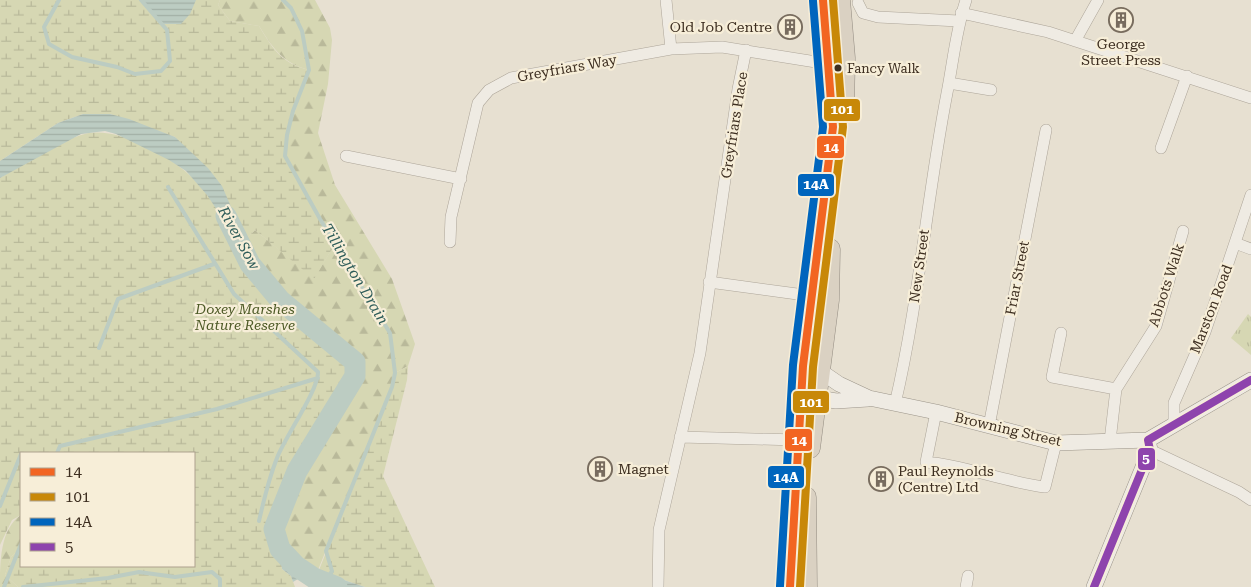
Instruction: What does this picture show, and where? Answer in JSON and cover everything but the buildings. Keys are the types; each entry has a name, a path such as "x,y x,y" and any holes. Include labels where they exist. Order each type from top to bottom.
{"highway":[{"path":"807,587 806,497 812,296 833,127 823,0"},
{"path":"829,60 837,52 849,1"},
{"path":"790,587 797,440 808,396 821,364 830,300 830,256 844,114 849,1"}],"street":[{"path":"666,0 671,49"},
{"name":"New Street","path":"895,404 910,329 940,127 960,17 966,0"},
{"path":"1074,41 1098,0"},
{"path":"849,1 863,13 878,17 960,17 1048,32 1251,98"},
{"name":"Greyfriars Way","path":"450,242 451,216 477,108 481,97 489,90 511,78 671,49 722,47 746,50"},
{"path":"746,50 816,62 829,60"},
{"name":"Greyfriars Place","path":"658,587 659,530 700,353 738,89 746,50"},
{"path":"1161,148 1187,76"},
{"path":"949,84 991,90"},
{"name":"Friar Street","path":"989,426 1046,130"},
{"path":"346,156 461,179"},
{"name":"Marston Road","path":"1174,423 1174,403 1204,332 1251,195"},
{"name":"Abbots Walk","path":"1110,441 1116,389 1156,326 1183,231"},
{"path":"1235,243 1251,249"},
{"path":"709,282 812,296"},
{"path":"1061,333 1052,377 1116,389"},
{"name":"Browning Street","path":"821,364 839,384 869,398 936,412 1056,443 1110,441 1149,445"},
{"path":"1094,587 1149,445 1174,423 1251,380"},
{"name":"Browning Street","path":"808,396 836,400 869,398"},
{"path":"936,412 926,462 945,464 1045,487 1056,443"},
{"path":"680,437 797,440"},
{"path":"1149,445 1251,500"}],"green space":[{"name":"Doxey Marshes Nature Reserve","path":"0,0 220,0 218,5 230,21 259,26 279,54 291,63 309,70 287,135 285,156 335,244 314,279 255,230 240,246 251,264 277,295 355,362 355,376 297,471 274,529 280,549 282,569 291,576 295,587 18,587 5,575 11,557 20,549 20,567 195,567 195,452 20,452 20,516 12,520 0,545 0,178 50,148 81,135 107,133 121,136 136,141 163,155 193,178 220,213 238,241 175,137 110,114 83,114 58,123 0,161"},
{"path":"220,0 315,0 330,28 332,40 328,84 318,133 335,185 392,279 415,344 408,366 395,373 392,387 318,570 307,566 297,553 280,549 274,529 297,471 355,376 355,362 277,294 251,263 240,245 255,230 314,278 335,244 285,156 287,135 309,70 292,63 279,54 259,26 230,21 218,5"},
{"path":"1248,314 1251,317 1251,355 1231,338"},
{"path":"408,366 407,380 383,476 435,587 365,587 332,576 333,572 329,575 319,570 392,387 395,373"},
{"path":"20,516 20,549 11,557 5,575 18,587 0,587 1,557 5,537 14,521"}],"shaded area":[{"path":"141,0 196,0 190,14 181,24 164,24"},
{"path":"83,114 110,114 129,119 175,137 208,168 222,186 232,209 239,243 207,195 186,171 169,160 116,134 105,131 81,134 0,178 0,161 58,123"},
{"path":"280,549 297,553 307,566 328,575 331,570 334,571 332,576 365,587 315,587 298,579 293,582 291,576 282,569"}],"waterway":[{"path":"59,0 44,27 49,44 72,57 117,67 135,74 161,71 170,61 167,30 141,0"},
{"name":"Tillington Drain","path":"283,0 291,8 302,31 309,70 293,111 287,135 285,156 320,219 390,333 395,373 392,387 326,551 332,571 330,574"},
{"path":"168,187 234,294 318,372 317,380 308,401 277,458 259,521"},
{"name":"River Sow","path":"226,216 250,264 280,300 355,362 355,376 297,471 274,529 280,549 296,566 314,578 337,587"},
{"path":"99,348 118,299 214,264"},
{"path":"57,452 60,446 217,409 318,378"},
{"path":"0,506 20,456"},
{"path":"4,587 20,547"},
{"path":"23,587 108,578 139,572 175,577 212,572 220,579 220,587"}],"transit line":[{"name":"14","path":"790,587 803,366 833,127 823,0"},
{"name":"101","path":"800,587 813,367 843,127 833,0"},
{"name":"14A","path":"780,586 793,365 823,127 813,1"},
{"name":"5","path":"1094,587 1150,450 1148,440 1251,380"}],"place":[{"name":"George Street Press","path":"1121,20"},
{"name":"Old Job Centre","path":"790,27"},
{"name":"Fancy Walk","path":"838,68"},
{"name":"Magnet","path":"600,469"},
{"name":"Paul Reynolds (Centre) Ltd","path":"881,479"}]}
